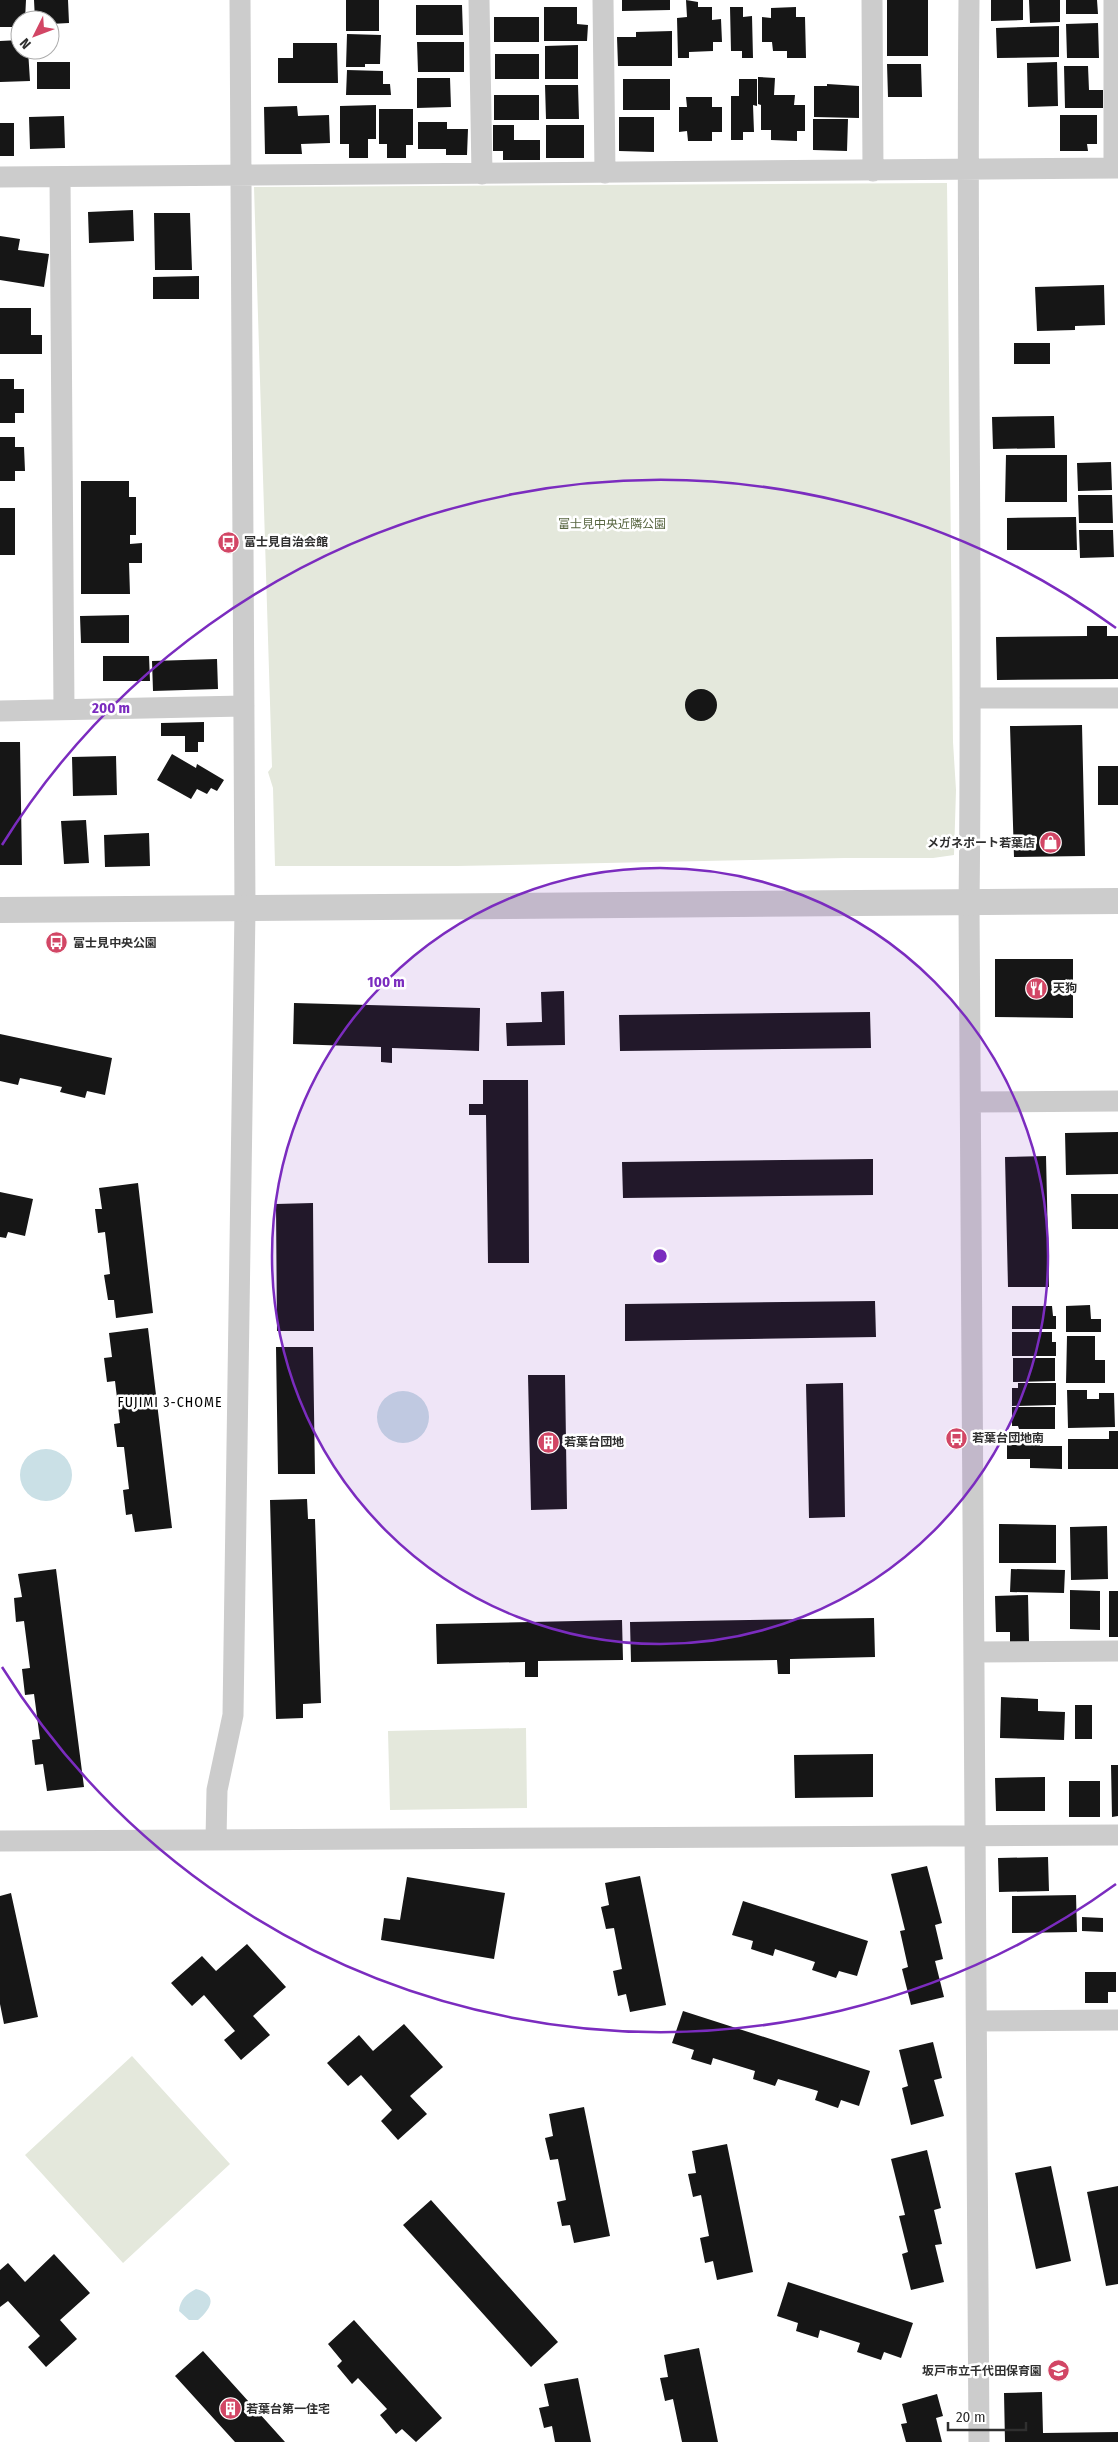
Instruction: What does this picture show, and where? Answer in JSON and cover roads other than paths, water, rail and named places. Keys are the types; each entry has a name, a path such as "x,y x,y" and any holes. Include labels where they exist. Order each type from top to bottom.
{"street":[{"path":"216,1839 217,1790 233,1715 246,909 240,0"},
{"path":"479,0 482,174"},
{"path":"603,0 605,173"},
{"path":"872,0 873,171"},
{"path":"968,0 969,904 976,1652 979,2442"},
{"path":"0,177 1116,168 1114,0"},
{"path":"60,177 64,709"},
{"path":"970,698 1118,698"},
{"path":"0,711 244,706"},
{"path":"0,910 969,904 1118,901"},
{"path":"971,1102 1118,1101"},
{"path":"976,1652 1118,1651"},
{"path":"0,1841 1118,1835"},
{"path":"977,2021 1118,2020"}],"water":[{"path":"403,1391 413,1393 421,1399 427,1407 429,1417 427,1427 421,1435 413,1441 403,1443 393,1441 385,1435 379,1427 377,1417 379,1407 385,1399 393,1393"},
{"path":"46,1449 56,1451 64,1457 70,1465 72,1475 70,1485 64,1493 56,1499 46,1501 36,1499 28,1493 22,1485 20,1475 22,1465 28,1457 36,1451"},
{"path":"196,2289 208,2295 210,2303 198,2320 189,2320 179,2311 184,2298"}],"place":[{"name":"富士見自治会館","path":"228,542"},
{"name":"メガネポート若葉店","path":"1051,843"},
{"name":"富士見中央公園","path":"57,943"},
{"name":"天狗","path":"1037,988"},
{"name":"若葉台団地南","path":"956,1438"},
{"name":"若葉台団地","path":"548,1442"},
{"name":"坂戸市立千代田保育園","path":"1058,2371"},
{"name":"若葉台第一住宅","path":"230,2409"}],"district":[{"name":"FUJIMI 3-CHOME","path":"170,1402"}],"park label":[{"name":"富士見中央近隣公園","path":"612,524"}]}
